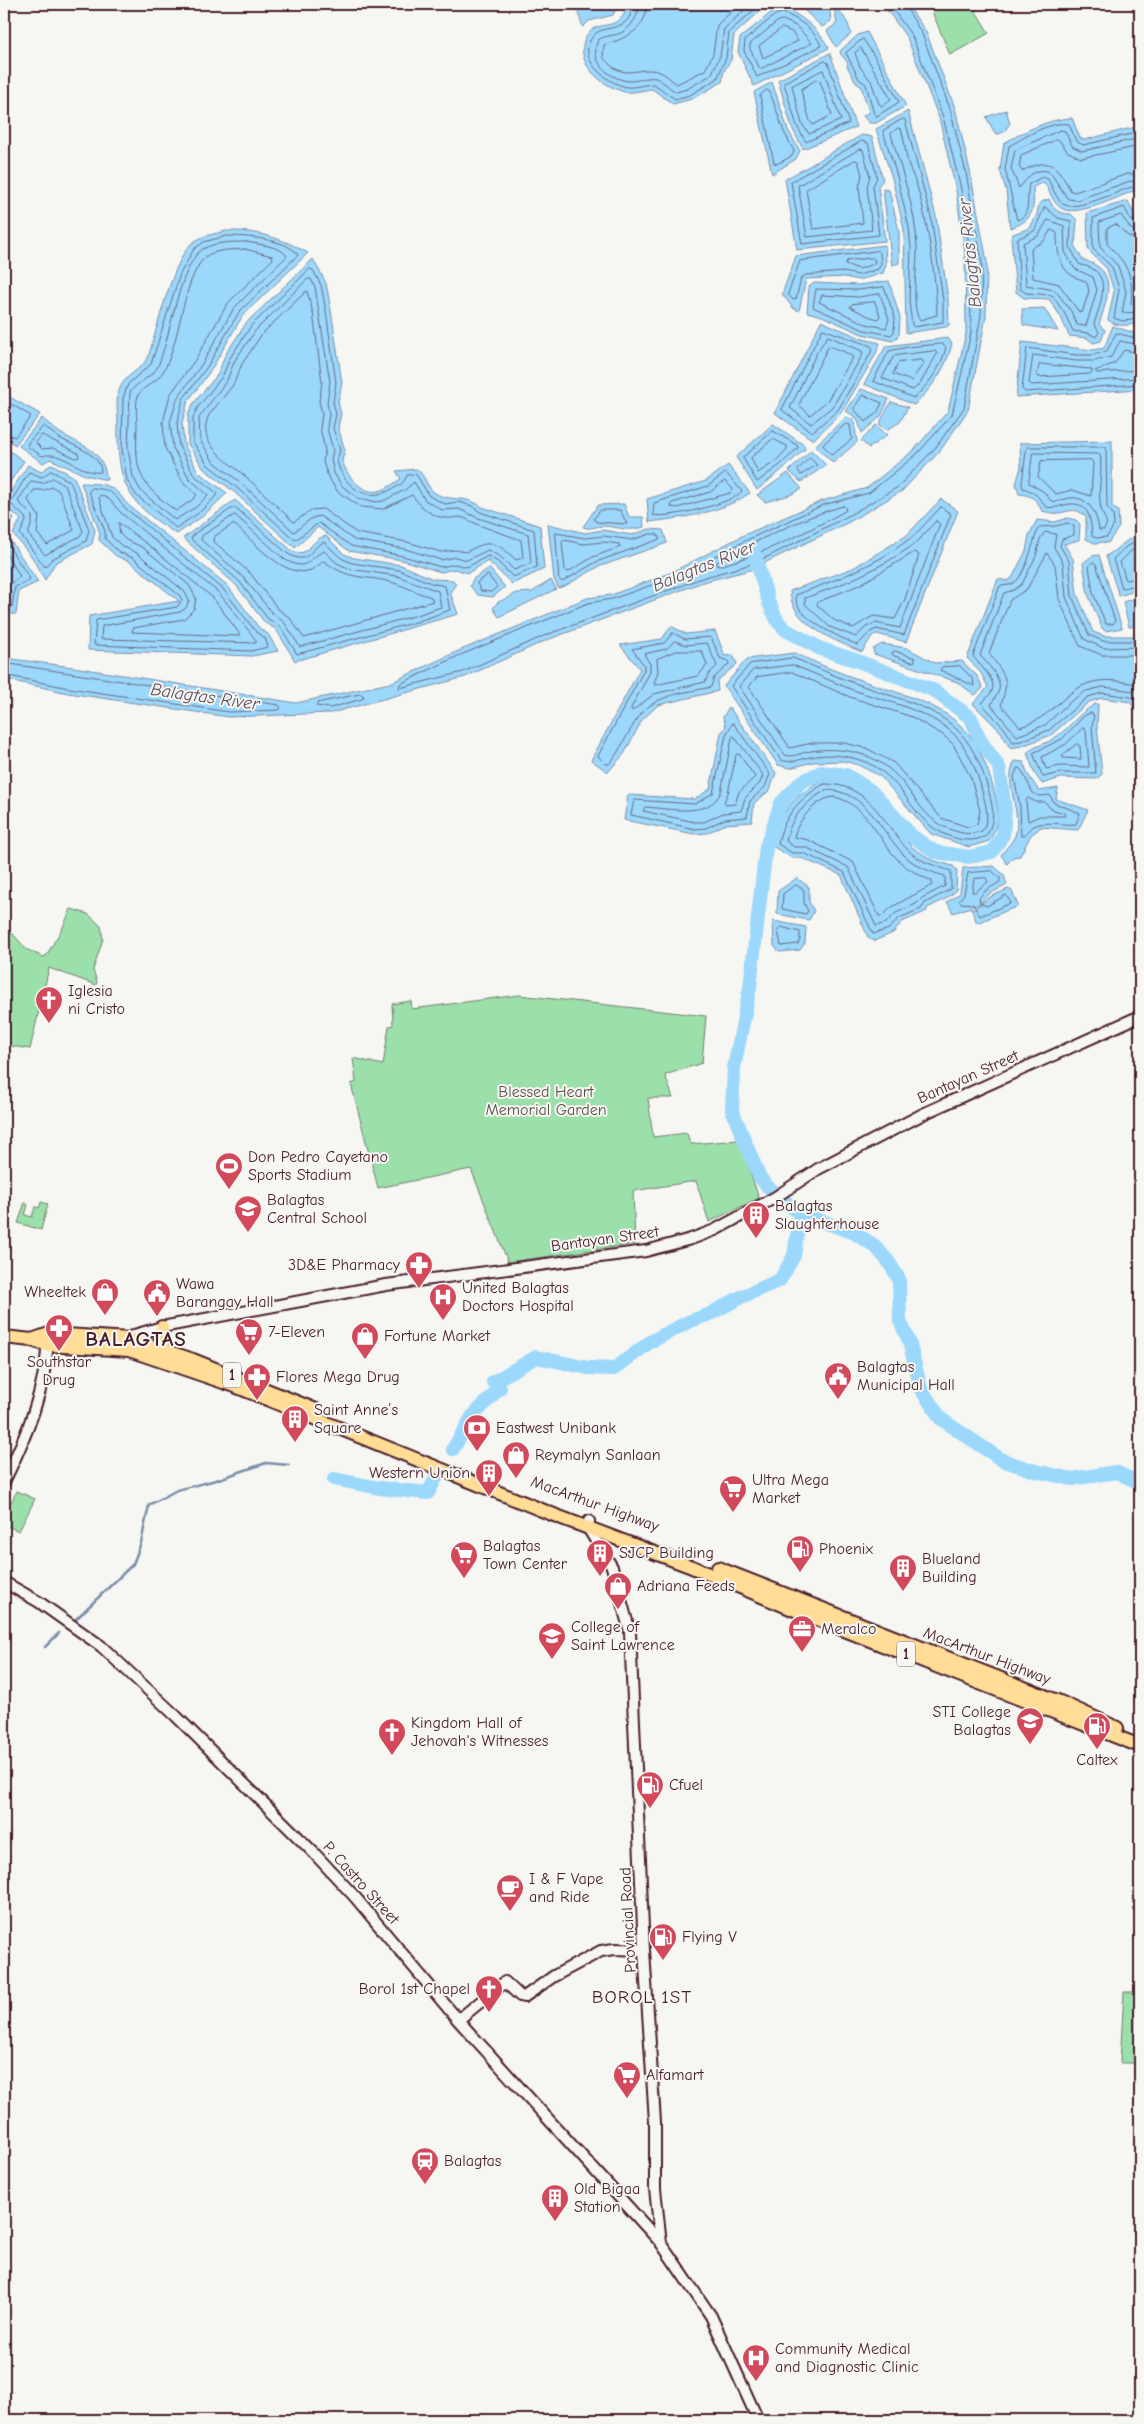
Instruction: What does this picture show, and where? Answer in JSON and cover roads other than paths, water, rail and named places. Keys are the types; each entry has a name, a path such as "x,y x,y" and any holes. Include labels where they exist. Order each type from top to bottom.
{"highway":[{"path":"162,1328 161,1337 164,1350"},
{"name":"MacArthur Highway","path":"4,1337 130,1344 164,1350 239,1378 440,1464 818,1620 1140,1746"},
{"name":"MacArthur Highway","path":"130,1344 440,1464"},
{"name":"MacArthur Highway","path":"588,1525 800,1599 1060,1702 1140,1737"}],"main road":[{"name":"Bantayan Street","path":"130,1344 134,1336 162,1328 386,1285 646,1251 715,1230 774,1198 818,1169 925,1113 1140,1016"},
{"path":"4,1482 25,1438 42,1384 48,1339"},
{"name":"Provincial Road","path":"588,1525 612,1567 630,1632 644,1950 655,2122 655,2189 661,2243 711,2316 758,2420"},
{"name":"P. Castro Street","path":"4,1582 39,1602 102,1646 136,1677 356,1897 458,2020 661,2243"},
{"path":"458,2020 505,1982 520,1996 524,1997 554,1976 601,1951 614,1949 644,1950"}],"water":[{"path":"575,4 618,4 613,15 589,21 583,27"},
{"path":"629,4 768,4 734,35 731,60 724,71 722,82 692,99 673,104 652,89 625,92 616,89 598,78 585,62 583,43 588,33 594,28 612,24 621,19"},
{"path":"791,4 829,4 831,21 822,27 803,9"},
{"name":"Balagtas River","path":"883,4 907,4 926,32 955,108 970,171 987,262 986,316 968,410 940,451 902,491 849,522 750,570 703,582 547,640 465,677 331,713 229,717 68,693 4,679 4,658 73,667 296,703 390,683 456,652 587,598 611,595 670,573 744,535 822,501 867,488 914,450 948,411 966,333 965,253 956,190 939,118 907,38"},
{"path":"837,6 848,24 851,34 836,47 827,31 837,23 834,8"},
{"path":"784,7 810,24 829,48 754,86 738,52 740,38 773,11"},
{"path":"867,32 906,106 876,123 869,123 863,116 869,112 861,86 856,83 847,66 848,63 840,53 858,35"},
{"path":"830,53 856,127 803,149 792,128 778,80"},
{"path":"772,82 788,130 800,151 796,159 772,174 754,92"},
{"path":"1006,110 1010,123 1004,132 995,133 986,117"},
{"path":"908,111 936,216 948,299 949,325 906,333 904,229 892,178 876,129"},
{"path":"1072,118 1080,138 1084,140 1140,126 1140,204 1137,194 1133,191 1097,206 1086,209 1067,210 1061,208 1056,203 1044,182 1033,187 1033,208 1031,214 1024,222 1010,228 1006,190 1000,170 1004,143 1045,123"},
{"path":"862,135 872,137 883,180 878,186 885,241 797,250 785,179"},
{"path":"883,189 889,190 899,231 899,263 892,265"},
{"path":"1049,199 1057,211 1071,214 1077,220 1075,247 1083,260 1095,265 1106,278 1108,286 1107,295 1099,325 1105,330 1101,341 1093,343 1087,338 1069,336 1061,317 1049,299 1024,298 1016,292 1011,237 1013,234 1030,228 1037,214 1039,203"},
{"path":"1128,201 1135,217 1140,221 1140,323 1123,325 1112,323 1108,320 1114,291 1107,269 1088,250 1087,213"},
{"path":"226,231 248,232 268,236 308,253 243,315 211,370 188,401 182,423 184,444 198,472 227,493 203,516 177,534 147,512 136,502 128,490 123,477 118,446 118,397 120,388 126,379 147,359 172,280 184,253 191,244 199,239"},
{"path":"885,245 886,265 883,273 859,280 844,277 806,279 799,311 793,308 782,294 796,256"},
{"path":"313,259 326,283 331,310 342,383 338,402 341,414 338,427 345,451 342,460 347,472 361,487 367,490 379,491 401,479 396,471 417,469 432,491 441,496 464,499 482,507 540,526 544,569 512,584 488,561 468,573 455,569 441,572 402,560 349,551 318,527 295,548 233,491 204,469 188,444 188,415 193,404 218,374 225,355 247,322"},
{"path":"889,281 900,318 899,335 893,341 862,334 822,316 807,312 809,287 814,283 858,285"},
{"path":"1044,308 1058,331 1023,325 1022,309"},
{"path":"821,321 863,339 880,343 875,356 841,413 813,440 775,413"},
{"path":"1113,326 1140,335 1140,389 1016,397 1022,342 1093,350 1104,348"},
{"path":"948,338 952,344 942,370 927,392 914,405 864,384 886,346"},
{"path":"861,389 889,399 881,416 862,433 857,418 846,411"},
{"path":"4,394 40,414 15,445 4,437"},
{"path":"891,402 908,407 900,422 887,430 879,424"},
{"path":"846,417 854,420 857,442 833,463 815,446"},
{"path":"42,418 60,433 97,455 105,470 107,480 85,475 50,459 43,463 19,446"},
{"path":"773,424 804,445 805,449 757,490 736,457"},
{"path":"876,425 887,435 869,448 861,441"},
{"path":"1112,441 1112,507 1118,511 1119,527 1108,543 1101,542 1097,544 1086,539 1086,517 1079,512 1055,513 1042,511 1033,498 1019,494 1016,484 1021,467 1020,443"},
{"path":"4,447 24,461 4,491"},
{"path":"811,450 826,465 801,482 789,471"},
{"path":"52,464 74,477 95,530 92,544 55,563 45,580 32,557 13,534 21,519 4,506 5,500 28,465 41,472"},
{"path":"728,465 750,493 739,500 701,514 649,522 647,499 706,481"},
{"path":"788,473 802,489 790,495 765,502 757,495"},
{"path":"81,483 112,488 127,504 227,585 260,629 268,634 278,651 252,656 88,650 89,616 179,601 130,562 116,556 99,540 100,533"},
{"path":"941,499 958,511 906,642 877,634 872,636 862,652 828,637 806,622 798,613 792,603 790,591 853,568 906,536"},
{"path":"235,500 291,550 297,552 306,551 320,538 326,536 344,554 354,558 401,565 433,579 453,580 456,584 450,592 458,614 295,661 276,629 265,623 236,585 183,538"},
{"path":"624,504 629,517 643,517 644,527 628,529 603,526 583,527 598,505"},
{"path":"4,511 14,518 6,534 38,582 19,591 16,614 4,614"},
{"path":"1068,518 1076,520 1080,524 1079,540 1064,544 1073,559 1077,594 1093,632 1104,636 1140,636 1140,710 1134,710 1131,702 1102,698 1089,702 1051,735 1022,746 1010,748 1001,732 973,704 988,687 981,673 967,658 998,579 1008,581 1012,578 1026,551 1029,535 1037,520 1055,522"},
{"path":"548,524 585,533 603,530 632,535 649,529 663,530 667,543 598,567 558,588 554,579"},
{"path":"1135,536 1140,536 1140,589 1119,596 1106,556"},
{"path":"1099,555 1122,628 1105,631 1102,628 1088,594 1083,563 1092,556"},
{"path":"489,568 505,587 493,597 478,595 470,586 473,579"},
{"path":"551,580 556,589 499,617 493,608 498,602 516,593 532,592"},
{"path":"1140,596 1140,626 1129,627 1123,602"},
{"path":"671,626 686,634 715,631 725,656 733,655 737,664 717,681 718,691 658,705 642,720 624,754 608,772 591,760 640,669 620,645 662,639"},
{"path":"882,644 907,648 935,663 962,661 977,676 983,688 975,695 957,682 874,654 873,649"},
{"path":"794,653 842,673 916,699 956,721 967,732 979,751 993,787 997,802 998,821 989,841 969,847 931,834 880,776 858,765 844,761 813,762 790,768 778,765 724,686 747,659"},
{"path":"1095,704 1098,704 1097,726 1102,774 1097,779 1061,778 1042,784 1035,774 1027,753 1057,736"},
{"path":"729,707 776,773 770,790 754,803 752,822 726,824 707,833 694,834 624,820 628,795 695,799 710,789 721,733 726,727 723,717"},
{"path":"1015,761 1024,762 1027,773 1039,791 1058,788 1056,799 1088,810 1078,830 1041,827 1031,835 1020,856 1013,857 1007,864 1001,855 1014,839 1017,827 1017,817 1011,788 1012,770"},
{"path":"822,779 848,781 863,790 890,817 912,847 932,860 953,866 957,870 956,891 944,900 927,908 927,911 902,922 893,933 874,941 868,937 841,875 801,858 792,858 772,846 780,822 789,806"},
{"path":"994,866 1004,875 1007,885 989,894 980,904 953,913 947,902 960,893 963,868"},
{"path":"797,878 809,887 809,902 814,911 809,920 777,914 778,891"},
{"path":"1008,889 1012,891 1018,906 977,923 971,908 974,909 990,897"},
{"path":"773,921 806,927 805,943 800,950 779,952 774,946"}],"waterway":[{"name":"Balagtas River","path":"753,550 769,603 778,622 786,630 821,649 933,690 971,718 980,740 999,767 1005,809 1003,835 992,852 969,857 935,852 912,836 871,791 846,775 821,772 801,782 781,803 766,847 750,987 734,1068 732,1110 759,1176 767,1186 800,1214 853,1232 875,1246 888,1261 899,1279 900,1321 909,1341 921,1389 941,1419 1002,1460 1035,1471 1072,1479 1116,1472 1140,1483"},
{"path":"453,1449 472,1417 500,1388 493,1382 536,1357 588,1368 614,1369 650,1342 688,1322 710,1314 741,1297 780,1280 794,1256 800,1214"},
{"path":"76,1619 133,1564 141,1543 149,1505 177,1490 216,1480 266,1463 289,1465"},
{"path":"334,1479 379,1488 428,1493 438,1474"},
{"path":"45,1647 59,1633"}],"place":[{"name":"Iglesia ni Cristo","path":"49,1024"},
{"name":"Don Pedro Cayetano Sports Stadium","path":"229,1190"},
{"name":"Balagtas Central School","path":"248,1233"},
{"name":"Balagtas Slaughterhouse","path":"756,1239"},
{"name":"3D&E Pharmacy","path":"419,1289"},
{"name":"Wheeltek","path":"105,1316"},
{"name":"Wawa Barangay Hall","path":"157,1317"},
{"name":"United Balagtas Doctors Hospital","path":"443,1321"},
{"name":"Southstar Drug","path":"59,1352"},
{"name":"7-Eleven","path":"249,1356"},
{"name":"Fortune Market","path":"365,1360"},
{"name":"Balagtas Municipal Hall","path":"838,1400"},
{"name":"Flores Mega Drug","path":"257,1401"},
{"name":"Saint Anne’s Square","path":"295,1443"},
{"name":"Eastwest Unibank","path":"477,1452"},
{"name":"Reymalyn Sanlaan","path":"516,1479"},
{"name":"Western Union","path":"489,1497"},
{"name":"Ultra Mega Market","path":"733,1513"},
{"name":"Phoenix","path":"800,1573"},
{"name":"SJCP Building","path":"600,1577"},
{"name":"Balagtas Town Center","path":"464,1579"},
{"name":"Blueland Building","path":"903,1592"},
{"name":"Adriana Feeds","path":"618,1610"},
{"name":"Meralco","path":"802,1653"},
{"name":"College of Saint Lawrence","path":"552,1660"},
{"name":"STI College Balagtas","path":"1030,1745"},
{"name":"Caltex","path":"1097,1750"},
{"name":"Kingdom Hall of Jehovah's Witnesses","path":"392,1756"},
{"name":"Cfuel","path":"650,1809"},
{"name":"I & F Vape and Ride","path":"510,1912"},
{"name":"Flying V","path":"663,1961"},
{"name":"Borol 1st Chapel","path":"489,2013"},
{"name":"Alfamart","path":"627,2099"},
{"name":"Balagtas","path":"425,2185"},
{"name":"Old Bigaa Station","path":"555,2222"},
{"name":"Community Medical and Diagnostic Clinic","path":"756,2382"}],"district":[{"name":"BALAGTAS","path":"136,1339"},
{"name":"BOROL 1ST","path":"642,1997"}],"park label":[{"name":"Blessed Heart Memorial Garden","path":"546,1101"}]}
